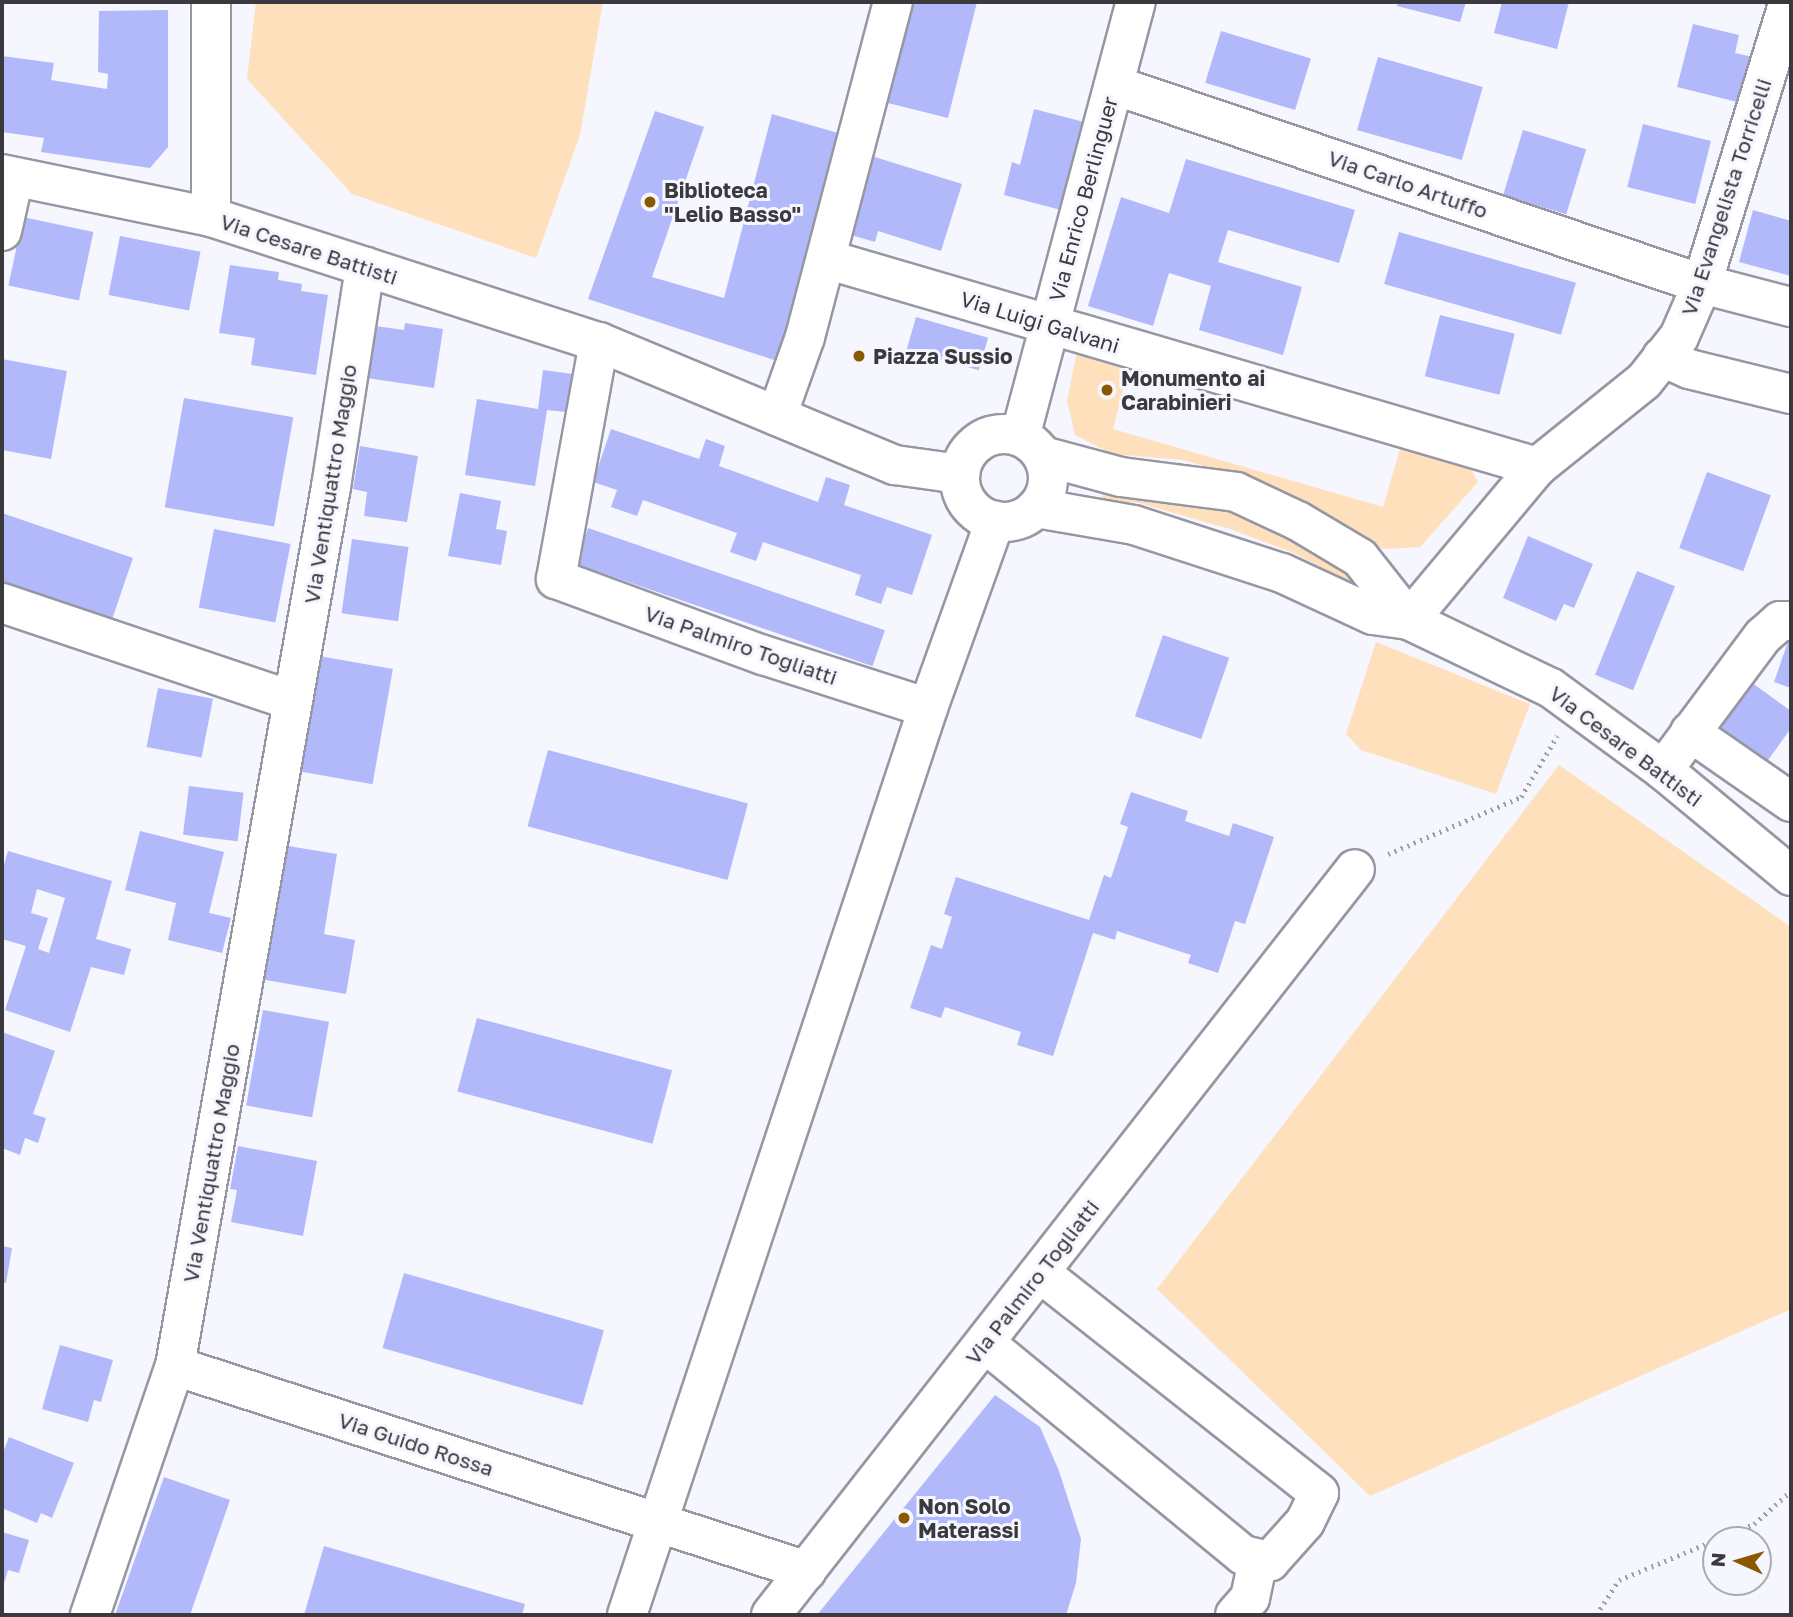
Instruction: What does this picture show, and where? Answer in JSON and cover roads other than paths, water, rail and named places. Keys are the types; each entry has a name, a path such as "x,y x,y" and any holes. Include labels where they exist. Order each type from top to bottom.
{"street":[{"path":"211,2 211,217"},
{"path":"777,416 826,259 892,2"},
{"name":"Via Enrico Berlinguer","path":"1032,446 1049,323 1136,2"},
{"name":"Via Evangelista Torricelli","path":"1409,620 1537,467 1644,381 1679,337 1702,284 1781,4"},
{"name":"Via Carlo Artuffo","path":"1114,85 1702,284 1791,307"},
{"name":"Via Cesare Battisti","path":"2,231 8,176 211,217 598,342 895,465 960,474 967,455 980,441 999,434 1121,477 1236,492 1298,521 1360,558 1409,620"},
{"name":"Via Luigi Galvani","path":"826,259 1537,467"},
{"name":"Via Ventiquattro Maggio","path":"90,1615 175,1366 293,701 365,267"},
{"name":"Via Palmiro Togliatti","path":"598,342 556,579 763,655 928,708"},
{"path":"1662,357 1689,369 1791,394"},
{"path":"960,474 965,499 983,516 995,521 1010,522 1036,508 1048,483 1032,446"},
{"name":"Via Cesare Battisti","path":"1036,508 1134,525 1282,573 1373,615 1409,620 1551,688 1663,771 1791,876"},
{"path":"627,1615 928,708 995,521"},
{"path":"2,603 293,701"},
{"path":"1663,771 1763,636 1780,621 1791,621"},
{"path":"1690,732 1791,802"},
{"name":"Via Palmiro Togliatti","path":"771,1615 1355,869"},
{"path":"985,1343 1243,1555 1270,1561 1305,1522 1319,1493 1040,1273"},
{"name":"Via Guido Rossa","path":"175,1366 657,1524"},
{"path":"657,1524 807,1572"},
{"path":"1236,1615 1250,1598 1258,1560"}],"place":[{"name":"Biblioteca \"Lelio Basso\"","path":"650,202"},
{"name":"Piazza Sussio","path":"859,356"},
{"name":"Monumento ai Carabinieri","path":"1107,390"},
{"name":"Non Solo Materassi","path":"904,1518"}]}
